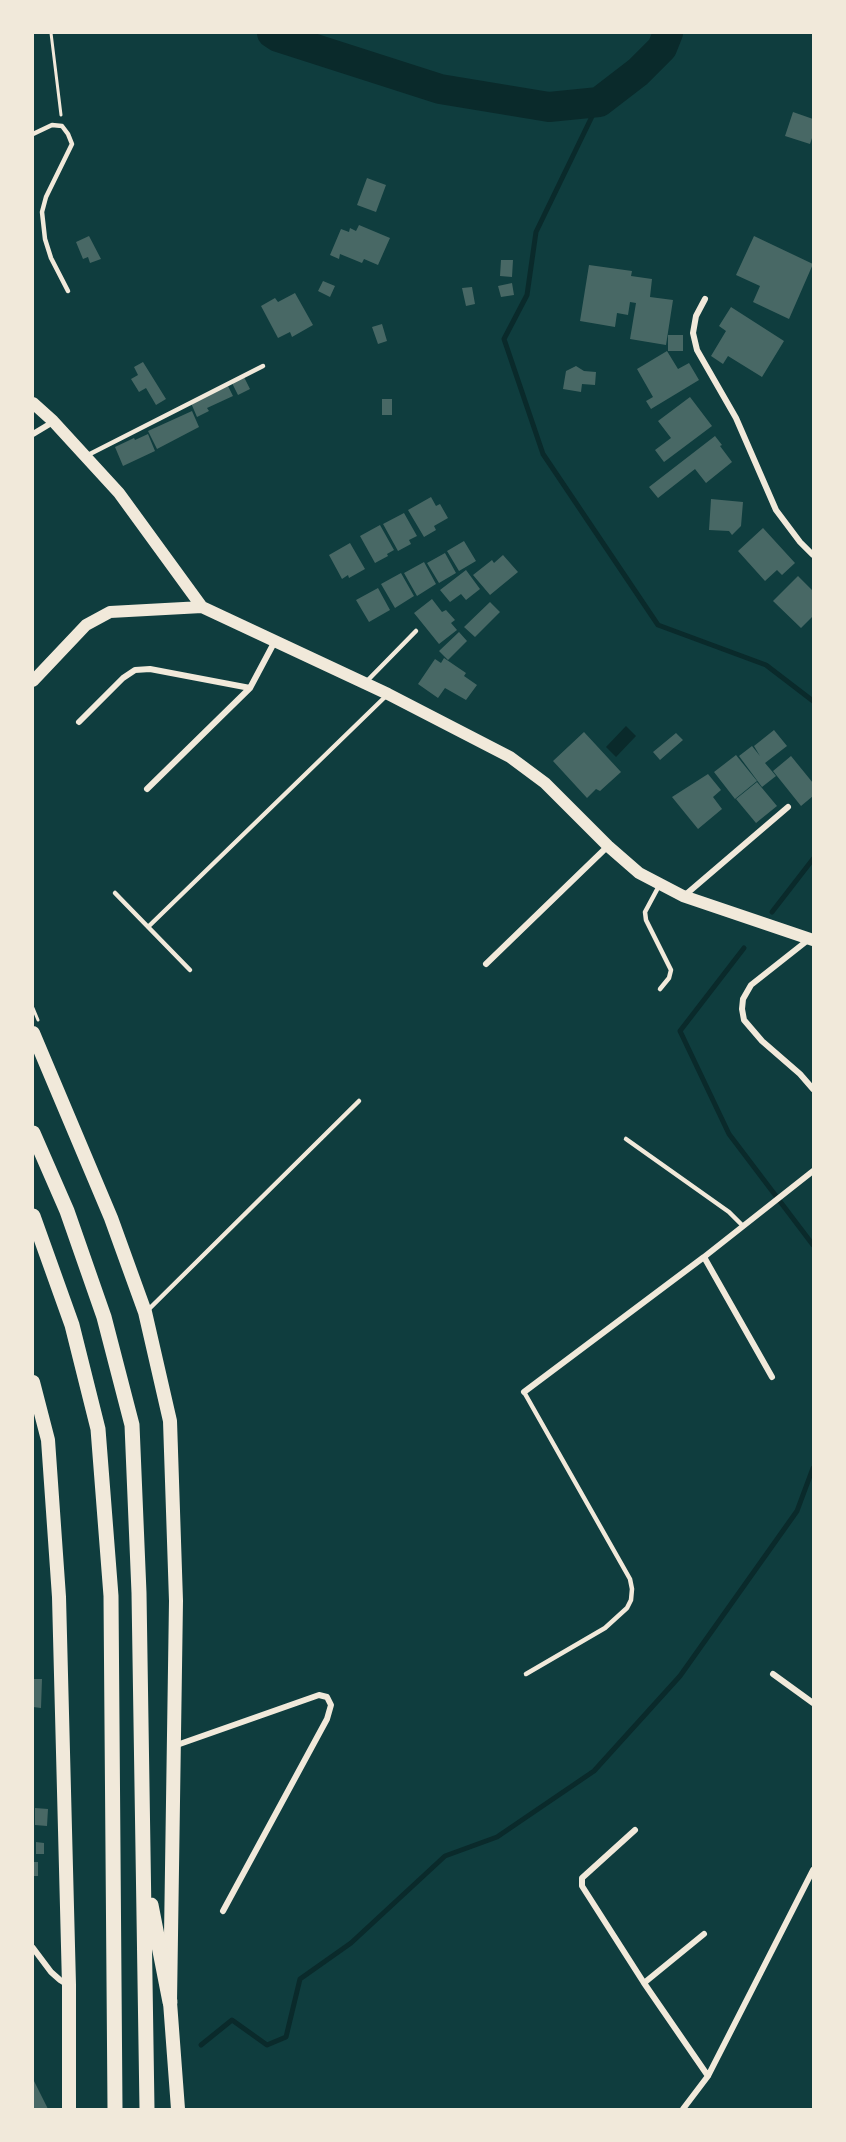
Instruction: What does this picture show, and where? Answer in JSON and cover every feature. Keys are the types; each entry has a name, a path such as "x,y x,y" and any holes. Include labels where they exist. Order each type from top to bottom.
{"highway":[{"path":"33,1133 67,1211 104,1317 132,1425 139,1593 147,2109"},
{"path":"33,1216 72,1325 98,1429 111,1596 115,2109"},
{"path":"144,1867 170,2002"}],"main road":[{"path":"33,403 54,421 119,493 202,607"},
{"path":"33,681 86,625 110,612 202,607 388,694 510,757 545,783 608,846 639,873 683,896 811,940"},
{"path":"33,1033 111,1218 146,1312 170,1421 176,1601 170,2002 178,2109"},
{"path":"33,1382 48,1440 59,1597 69,1985 69,2109"}],"street":[{"path":"705,299 696,316 693,333 697,350 736,418 776,510 813,555"},
{"path":"33,434 54,421"},
{"path":"147,789 250,688 275,640"},
{"path":"79,722 123,678 135,670 150,669 250,688"},
{"path":"683,896 788,807"},
{"path":"486,964 608,846"},
{"path":"811,940 751,985 743,999 742,1009 744,1020 762,1041 800,1074 813,1089"},
{"path":"524,1392 704,1257 813,1171"},
{"path":"704,1257 772,1377"},
{"path":"772,1674 813,1702"},
{"path":"173,1746 320,1695 327,1697 331,1705 327,1719 223,1911"},
{"path":"635,1830 582,1878 581,1882 584,1891 644,1983 708,2076"},
{"path":"683,2109 708,2076 813,1870"},
{"path":"644,1983 704,1934"},
{"path":"33,1948 51,1972 69,1985"}],"lane":[{"path":"33,134 52,125 62,126 72,144 46,197 42,212 45,239 51,258 68,291"},
{"path":"86,456 263,366"},
{"path":"364,683 416,631"},
{"path":"148,927 388,694"},
{"path":"660,884 645,912 646,920 671,969 669,978 660,989"},
{"path":"115,892 190,970"},
{"path":"146,1312 359,1101"},
{"path":"626,1139 729,1212 743,1226"},
{"path":"524,1392 630,1579 632,1589 631,1600 627,1608 605,1628 526,1674"}],"path":[{"path":"51,33 62,126"}],"water":[{"path":"626,726 636,736 616,757 606,747"}],"building":[{"path":"793,112 813,119 813,135 810,144 785,136"},
{"path":"367,178 386,185 376,212 357,205"},
{"path":"359,225 390,238 378,265 364,259 362,263 340,254 339,259 330,255 341,229 349,232 350,228 356,231"},
{"path":"89,236 101,259 90,263 88,257 83,259 76,242"},
{"path":"754,236 813,264 789,319 753,302 760,286 736,275"},
{"path":"501,260 513,260 512,277 500,276"},
{"path":"589,265 632,271 631,276 652,279 650,297 673,300 666,345 630,339 636,303 630,302 628,315 617,313 615,327 580,321"},
{"path":"323,281 335,286 330,297 318,291"},
{"path":"512,283 514,295 501,297 498,286"},
{"path":"472,287 475,304 466,306 462,288"},
{"path":"295,293 313,325 292,337 290,332 278,338 261,306 275,298 278,302"},
{"path":"731,307 784,341 762,377 728,356 723,364 711,356 726,331 719,326"},
{"path":"382,324 387,341 378,344 372,327"},
{"path":"668,335 683,335 683,351 668,351"},
{"path":"667,351 678,369 689,363 699,380 651,409 646,401 653,397 637,369"},
{"path":"143,362 166,399 156,405 146,388 139,392 131,379 138,375 134,367"},
{"path":"576,366 584,371 596,372 595,385 582,384 581,392 563,389 566,371"},
{"path":"244,377 250,389 238,395 232,383"},
{"path":"228,386 233,396 207,408 209,411 197,417 191,403"},
{"path":"690,397 712,426 664,462 655,450 671,438 658,421"},
{"path":"382,399 392,399 392,415 382,415"},
{"path":"192,411 199,427 157,449 148,431"},
{"path":"148,434 155,451 123,466 115,447"},
{"path":"715,436 732,462 706,483 695,469 658,498 649,487"},
{"path":"431,497 436,506 440,504 448,518 434,526 436,530 424,537 408,510"},
{"path":"711,499 743,502 741,526 732,535 729,531 709,530"},
{"path":"404,513 417,536 409,540 411,544 398,551 383,524"},
{"path":"380,525 394,550 375,563 360,536"},
{"path":"763,528 795,563 782,575 777,570 765,581 738,551"},
{"path":"464,541 476,561 459,571 447,551"},
{"path":"350,543 365,569 349,578 348,575 342,579 329,555"},
{"path":"445,553 456,573 439,583 427,563"},
{"path":"503,555 518,572 490,595 473,575 492,560 494,563"},
{"path":"424,562 436,584 417,596 404,573"},
{"path":"466,570 480,589 466,600 461,594 450,602 440,590"},
{"path":"401,573 414,596 395,608 381,584"},
{"path":"798,576 813,591 813,616 801,628 773,601"},
{"path":"378,588 390,610 369,622 356,600"},
{"path":"432,599 442,612 446,610 455,620 451,623 457,630 439,644 414,613"},
{"path":"490,602 500,612 475,637 464,627"},
{"path":"459,632 467,641 448,660 439,651"},
{"path":"444,658 466,673 464,676 477,685 466,700 445,688 438,698 418,684 435,659 441,663"},
{"path":"774,730 787,746 765,763 776,776 762,787 739,756 752,746 760,756 754,746"},
{"path":"584,732 621,772 600,791 596,789 587,798 553,761"},
{"path":"676,733 683,740 660,760 653,752"},
{"path":"736,755 757,781 735,799 714,772"},
{"path":"791,756 813,783 813,796 801,806 773,771"},
{"path":"708,774 721,790 713,797 722,809 698,829 672,797"},
{"path":"757,782 777,806 756,823 736,799"},
{"path":"33,1679 42,1679 41,1708 33,1707"},
{"path":"35,1808 48,1809 47,1826 35,1825"},
{"path":"36,1842 44,1843 44,1854 36,1854"},
{"path":"33,1862 38,1862 38,1876 33,1876"},
{"path":"33,2079 48,2109 33,2109"}],"waterway":[{"path":"272,33 278,37 440,89 549,107 599,102 638,72 662,48 668,33"},
{"path":"599,102 536,232 527,295 504,339 543,454 658,625 766,665 813,701"},
{"path":"772,912 813,859"},
{"path":"744,948 680,1031 729,1134 813,1245"},
{"path":"201,2045 232,2020 267,2045 286,2037 300,1979 351,1943 445,1856 497,1837 594,1771 680,1676 797,1511 813,1468"}]}
